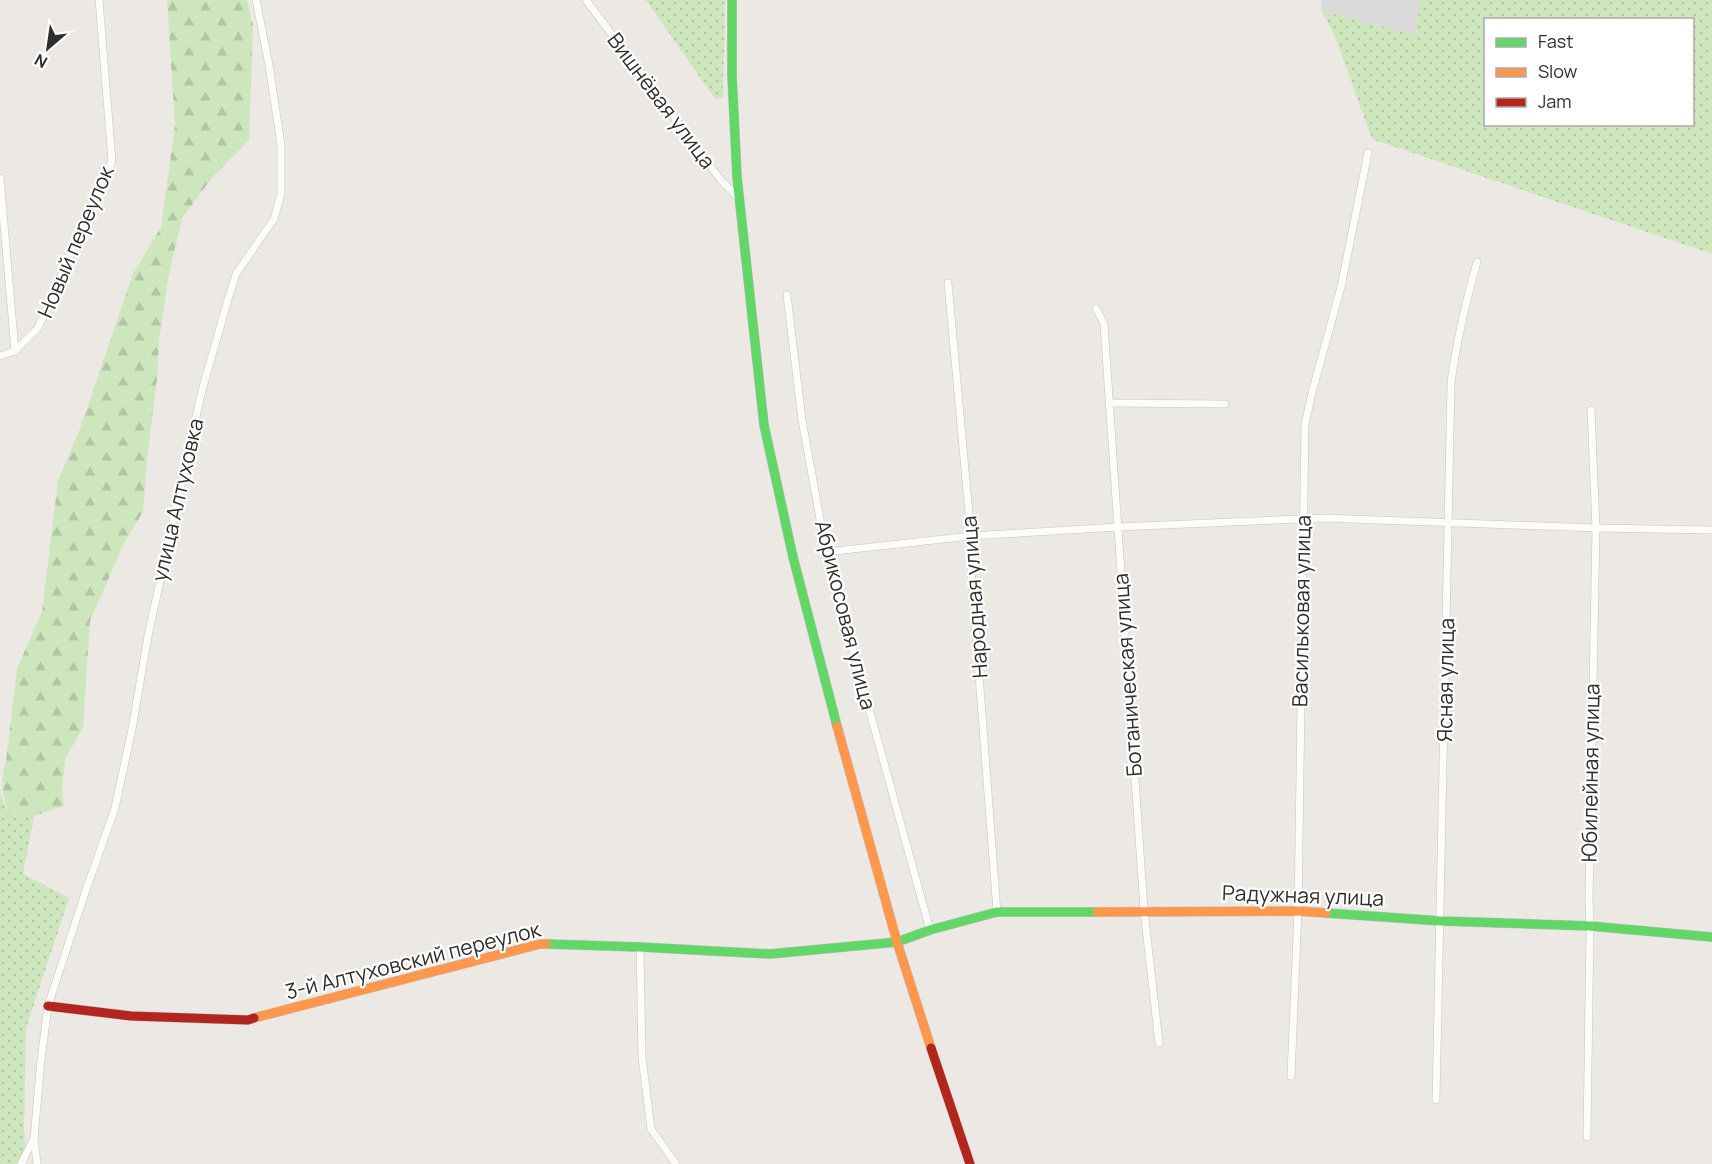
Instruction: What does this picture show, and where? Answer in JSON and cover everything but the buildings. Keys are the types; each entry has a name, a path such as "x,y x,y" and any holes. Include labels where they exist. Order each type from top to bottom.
{"street":[{"name":"Новый переулок","path":"0,356 15,351 38,328 112,161 99,0"},
{"name":"улица Алтуховка","path":"34,1138 48,1006 115,808 132,729 150,624 201,394 236,274 274,219 281,194 280,145 269,65 256,0"},
{"name":"Вишнёвая улица","path":"586,0 720,179 739,199"},
{"path":"732,0 732,76 739,199 764,425 802,592 841,742 917,1008 970,1164"},
{"name":"Васильковая улица","path":"1292,1076 1298,911 1305,424 1341,287 1368,153"},
{"path":"0,178 15,351"},
{"name":"Ясная улица","path":"1436,1100 1451,383 1464,310 1477,262"},
{"name":"Народная улица","path":"948,283 971,536 971,569 997,912"},
{"name":"Абрикосовая улица","path":"787,295 802,420 826,552 930,930"},
{"name":"Ботаническая улица","path":"1096,308 1104,324 1144,910 1159,1043"},
{"path":"1109,403 1225,404"},
{"name":"Юбилейная улица","path":"1587,1137 1596,528 1591,410"},
{"path":"826,552 971,536 1303,519 1712,530"},
{"name":"Радужная улица","path":"897,942 930,930 997,912 1144,910 1298,911 1441,921 1590,926 1712,937"},
{"name":"3-й Алтуховский переулок","path":"48,1006 131,1016 248,1020 540,944 770,954 897,942"},
{"path":"640,947 642,1057 651,1129 675,1164"},
{"path":"21,1164 34,1138"},
{"path":"34,1138 38,1164"}],"shaded area":[{"path":"1321,0 1420,0 1416,35 1322,11"}],"green space":[{"path":"167,0 247,0 253,25 249,140 212,178 182,218 168,279 159,341 143,512 124,543 90,621 83,727 65,759 62,792 64,806 34,816 11,818 4,797 3,782 17,669 42,611 58,481 79,431 133,274 161,227 175,126"},
{"path":"646,0 725,0 723,98 715,99"},
{"path":"1420,0 1712,0 1712,254 1372,139 1336,39 1322,11 1416,35"},
{"path":"0,790 11,818 34,816 23,874 69,898 26,1028 24,1130 26,1164 0,1164"}],"traffic: fast":[{"path":"732,0 732,76 737,177 764,425 793,557 837,726"},
{"path":"546,944 770,954 897,942 930,930 997,912 1097,912"},
{"path":"1326,913 1441,921 1590,926 1712,937"}],"traffic: slow":[{"path":"837,726 897,942 931,1048"},
{"path":"1097,912 1298,911 1326,913"},
{"path":"254,1018 546,944"}],"traffic: jam":[{"path":"48,1006 131,1016 248,1020 254,1018"},
{"path":"931,1048 970,1164"}]}
